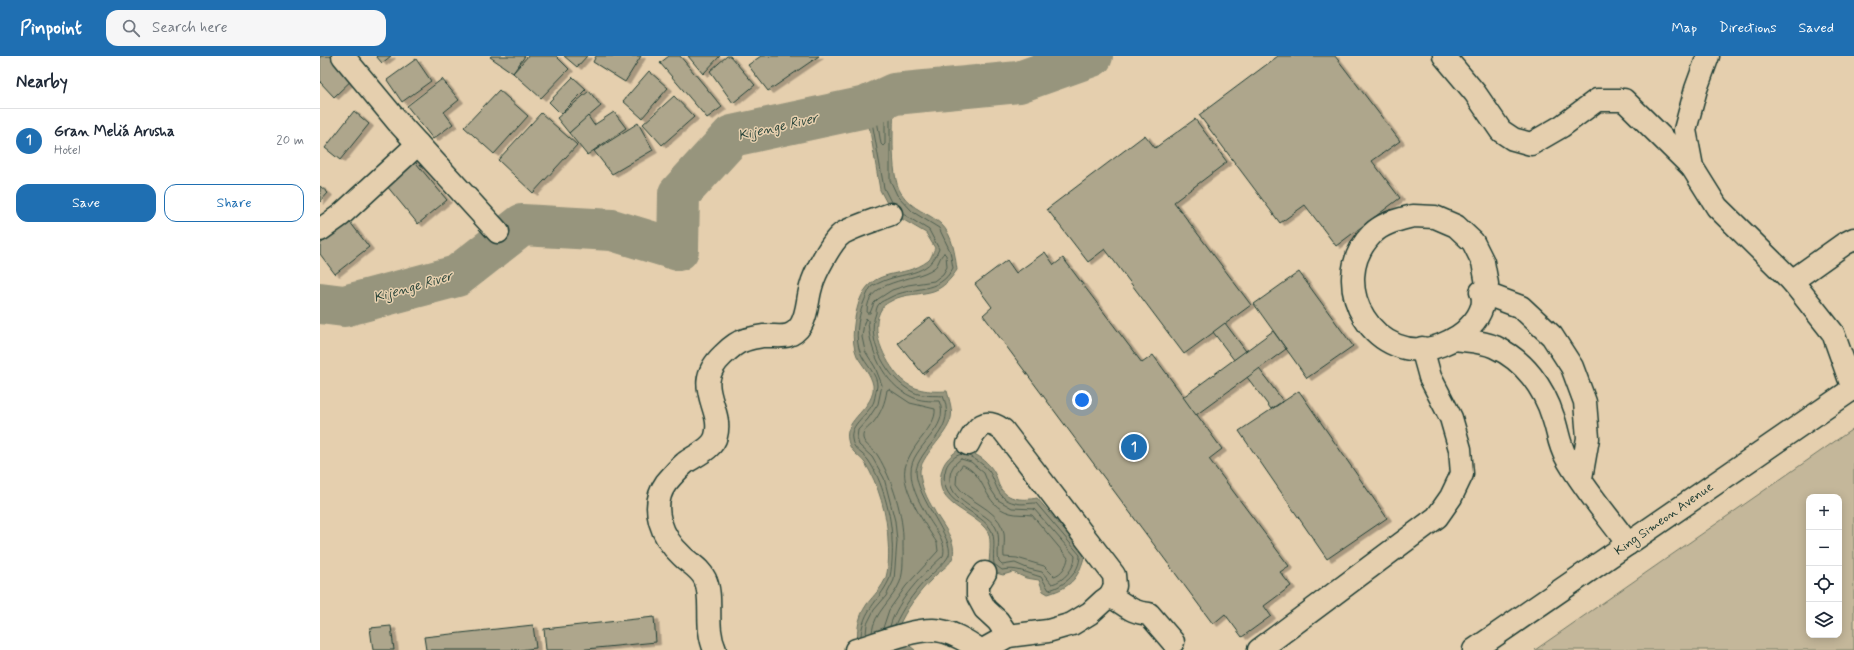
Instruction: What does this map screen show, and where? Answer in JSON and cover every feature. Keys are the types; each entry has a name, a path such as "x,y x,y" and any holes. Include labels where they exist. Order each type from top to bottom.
{"main road":[{"path":"343,56 418,144 498,232"},
{"path":"1444,56 1475,93 1501,131 1513,139 1531,144 1562,126 1597,100 1624,100 1692,167 1717,207 1792,281 1833,333 1854,389"},
{"path":"1692,167 1685,130 1696,89 1708,56"},
{"path":"320,230 341,215 418,144"},
{"path":"715,650 709,630 709,595 706,579 698,568 682,556 666,539 660,521 658,503 666,484 684,464 709,447 716,437 716,417 710,401 708,381 715,362 728,349 743,340 764,336 781,337 793,333 801,324 808,308 810,288 815,274 831,246 842,234 891,214"},
{"path":"1413,216 1435,217 1456,226 1473,242 1483,262 1487,284 1482,292 1482,307 1470,326 1454,339 1433,348 1412,349 1391,343 1373,331 1360,314 1353,293 1353,272 1360,252 1372,234 1391,222 1413,216"},
{"path":"1792,281 1844,244 1854,239"},
{"path":"1482,292 1521,307 1552,336 1572,367 1585,402 1588,438 1580,478"},
{"path":"1454,339 1495,346 1509,354 1526,369 1542,391 1553,417 1566,457 1628,544"},
{"path":"1259,650 1437,517 1451,497 1462,474 1460,449 1451,418 1430,377 1422,348"},
{"name":"King Simeon Avenue","path":"1474,650 1854,389"},
{"path":"856,650 907,635 934,630 945,632 968,641 982,650 1008,636 1048,631 1072,624 1090,613 1110,596 1115,586 1114,575 1003,430 988,423 983,424 977,428 968,444"},
{"path":"985,573 978,584 978,596 985,609 998,622 1008,636"},
{"path":"1110,596 1120,601 1128,610 1149,614 1173,642"}],"shaded area":[{"path":"1854,428 1854,650 1535,650"}],"water":[{"path":"894,94 893,131 897,185 901,193 910,204 936,220 945,229 951,239 957,270 946,283 934,291 902,296 885,305 878,316 878,335 880,344 888,362 904,382 921,390 947,391 951,408 951,418 944,432 924,460 920,473 925,492 931,506 948,533 954,553 948,564 928,583 913,601 898,628 906,643 915,650 859,650 859,620 867,604 880,588 886,577 889,554 888,532 878,490 870,471 865,463 851,448 848,440 850,426 870,400 873,393 872,381 855,350 853,336 856,315 859,302 865,290 872,283 880,278 918,267 929,260 935,248 926,233 902,219 888,205 880,190 866,107"},
{"path":"958,450 964,450 975,454 985,461 996,476 1001,489 1009,496 1020,499 1037,498 1085,554 1077,575 1069,584 1048,594 1043,591 1039,580 1026,578 1013,572 1003,575 996,573 989,566 990,544 988,532 982,525 949,501 940,485 943,466"}],"building":[{"path":"320,56 342,56 359,73 334,97 320,82"},
{"path":"376,56 391,56 382,63"},
{"path":"525,56 513,73 490,57"},
{"path":"528,56 556,56 569,69 541,98 513,73"},
{"path":"564,56 587,56 577,67"},
{"path":"596,56 641,56 625,82 593,62"},
{"path":"669,56 680,56 722,107 707,118 660,63"},
{"path":"688,56 720,56 703,74"},
{"path":"727,56 730,56 755,85 733,103 710,71"},
{"path":"761,56 819,56 768,91 748,65"},
{"path":"1278,56 1335,56 1400,141 1372,161 1400,198 1336,246 1305,205 1280,223 1199,115"},
{"path":"416,59 431,81 402,102 387,80"},
{"path":"649,71 668,88 642,118 623,101"},
{"path":"573,77 586,89 561,114 549,102"},
{"path":"442,79 459,100 444,112 453,124 433,139 407,106"},
{"path":"499,90 528,116 494,154 464,127"},
{"path":"589,91 601,106 569,133 557,118"},
{"path":"674,96 694,117 662,145 643,124"},
{"path":"354,111 369,124 340,160 325,148"},
{"path":"614,112 626,128 587,155 569,133 588,116 594,125"},
{"path":"541,113 577,145 533,193 498,160"},
{"path":"1195,119 1227,162 1174,202 1251,305 1184,354 1105,249 1088,262 1047,209 1145,135 1155,148"},
{"path":"638,123 653,150 612,174 594,151"},
{"path":"411,157 447,200 418,224 382,180"},
{"path":"320,186 328,193 320,202"},
{"path":"350,222 369,247 335,274 320,254 320,244"},
{"path":"1045,252 1054,265 1063,258 1142,363 1153,355 1222,449 1209,459 1289,566 1280,572 1291,586 1264,606 1271,616 1242,637 1225,614 1213,624 983,315 992,307 975,284 1007,260 1016,273"},
{"path":"1299,272 1353,346 1307,378 1254,304"},
{"path":"930,317 955,348 923,374 898,343"},
{"path":"1225,323 1283,401 1271,409 1213,332"},
{"path":"1273,331 1286,349 1196,415 1183,397"},
{"path":"1299,391 1387,518 1327,559 1239,431"},
{"path":"654,617 656,642 577,650 546,650 544,629"},
{"path":"533,625 536,648 519,650 426,650 424,637"},
{"path":"391,626 394,650 373,650 370,628"}],"waterway":[{"name":"Kijenge River","path":"320,303 344,306 457,276 522,225 612,230 678,250 679,194 732,136 866,107 894,94 1019,82 1092,56"}],"place":[{"name":"Gran Meliá Arusha","path":"1134,447"}]}
